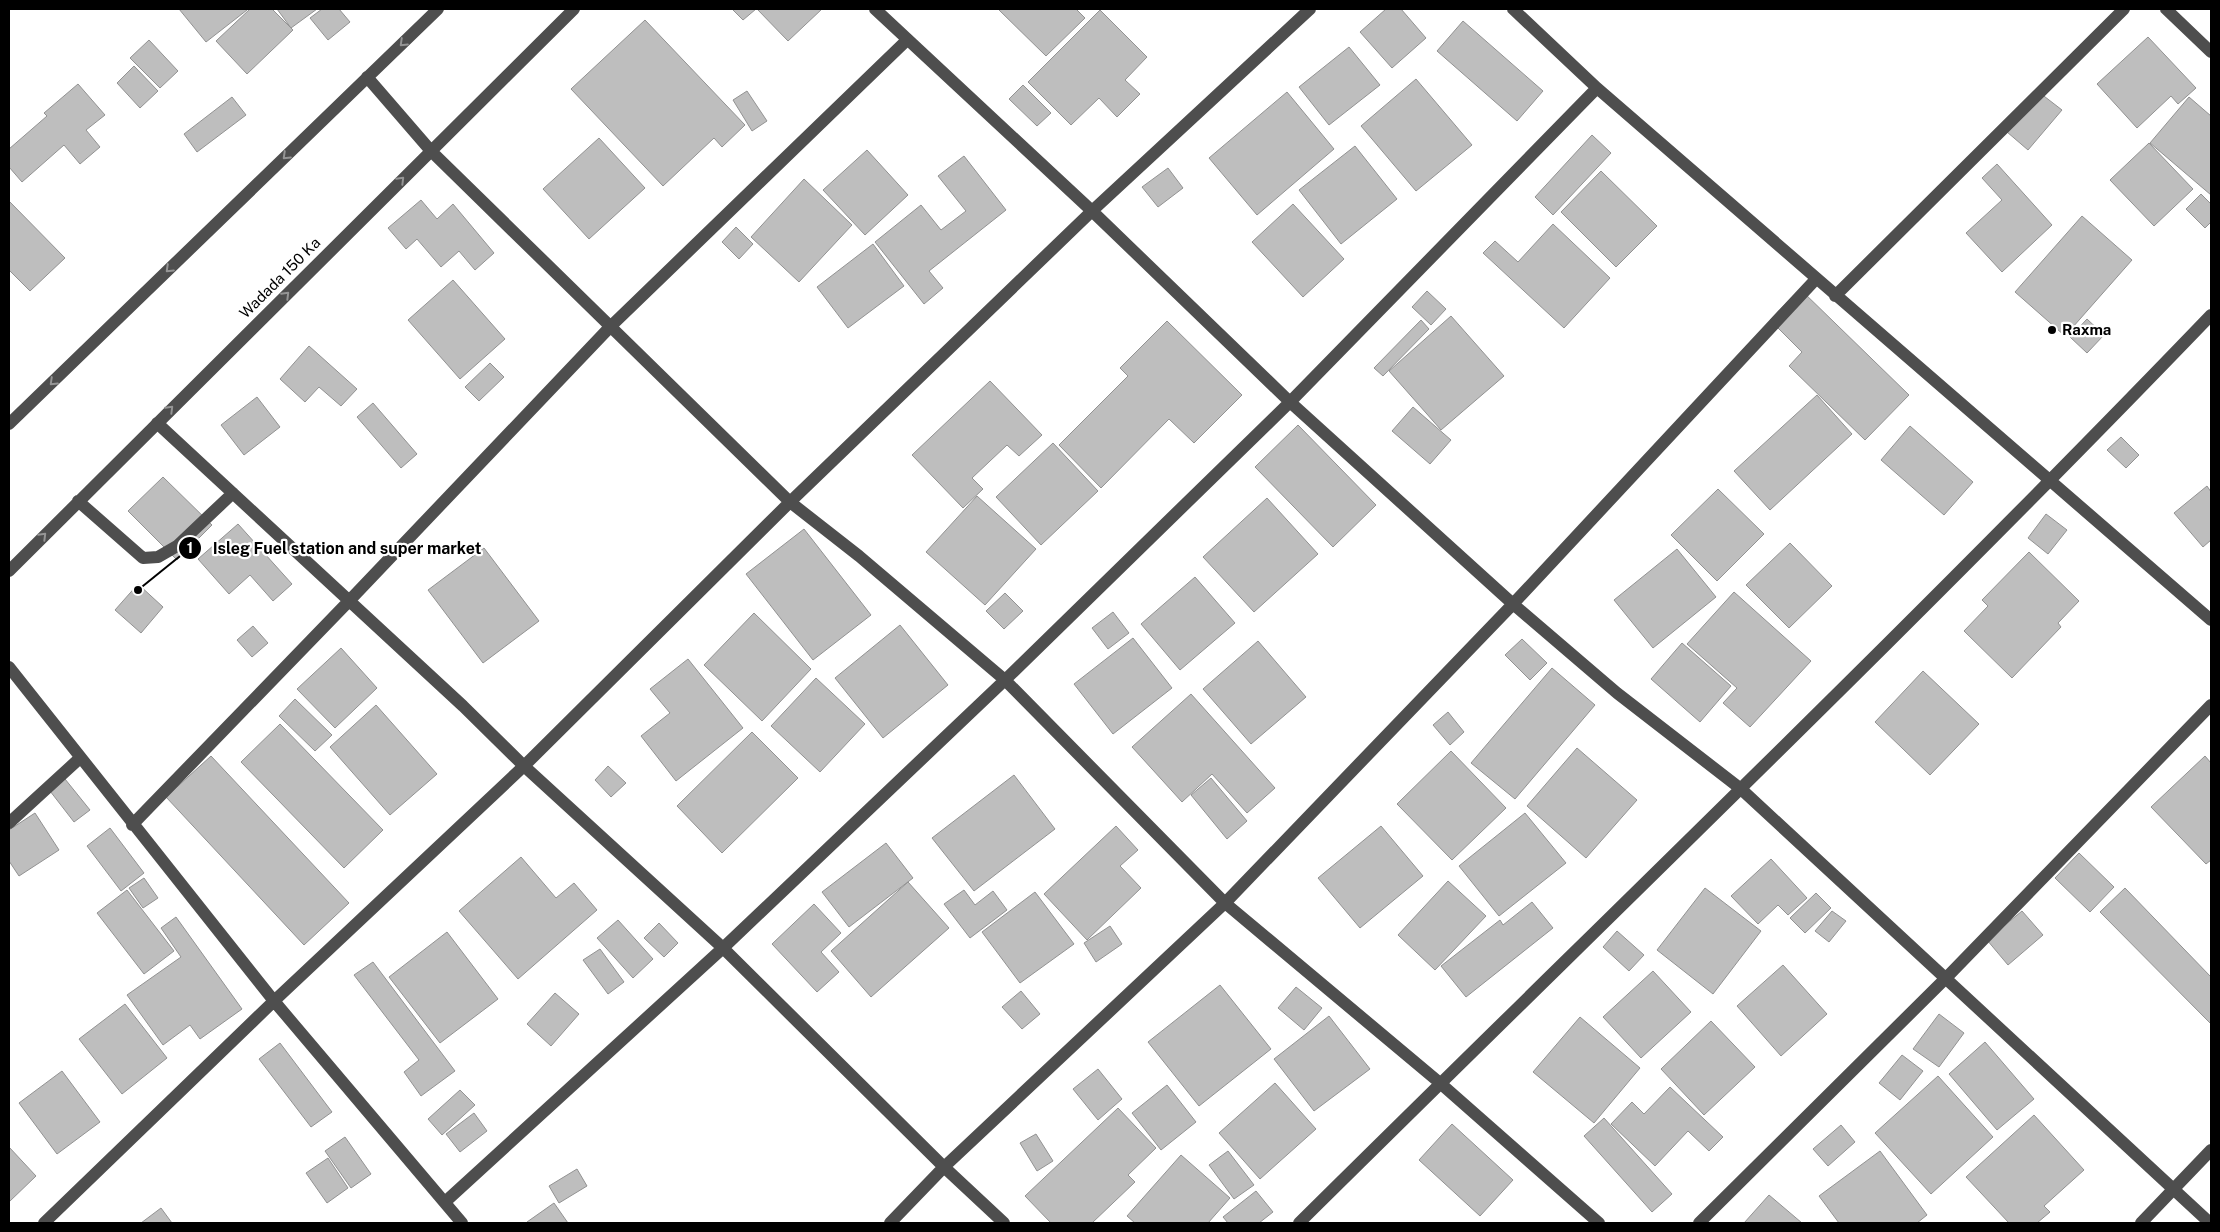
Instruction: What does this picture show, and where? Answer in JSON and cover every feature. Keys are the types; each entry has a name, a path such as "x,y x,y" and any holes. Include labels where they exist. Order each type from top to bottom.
{"street":[{"path":"9,424 438,9"},
{"name":"Wadada 150 Ka","path":"9,571 574,9"},
{"path":"875,9 906,40 1092,211 1290,402 1513,604 1616,693 1741,789 2210,1223"},
{"path":"44,1223 274,1001 524,766 790,502 1092,211 1310,9"},
{"path":"1513,9 1597,88 2211,620"},
{"path":"1835,296 2124,9"},
{"path":"2166,9 2211,52"},
{"path":"132,825 349,601 610,326 906,40"},
{"path":"367,77 431,151 790,502 859,556 1005,680 1225,903 1440,1083 1599,1223"},
{"path":"445,1202 723,948 1005,680 1290,402 1597,88"},
{"path":"890,1223 944,1167 1225,903 1513,604 1816,279"},
{"path":"1299,1223 1741,789 2050,482 2211,315"},
{"path":"157,422 463,706 524,766 723,948 944,1167 1004,1223"},
{"path":"78,502 143,558 158,557 177,546 233,493"},
{"path":"9,667 132,825 274,1001 462,1223"},
{"path":"1699,1223 1946,978 2211,705"},
{"path":"9,823 80,758"},
{"path":"2141,1223 2211,1150"}],"building":[{"path":"179,9 246,9 247,10 206,42"},
{"path":"250,9 272,9 293,30 247,74 216,41"},
{"path":"277,9 317,9 291,28"},
{"path":"322,9 339,9 350,22 328,40 310,18"},
{"path":"732,9 756,9 743,20"},
{"path":"757,9 822,9 788,41"},
{"path":"998,9 1076,9 1085,18 1046,56"},
{"path":"1386,9 1401,9 1426,38 1392,68 1360,32"},
{"path":"1100,10 1147,57 1125,80 1140,94 1117,117 1099,98 1071,125 1028,82"},
{"path":"645,20 745,125 722,147 714,138 663,186 571,89"},
{"path":"1463,21 1543,91 1517,121 1437,51"},
{"path":"2148,37 2196,88 2178,104 2171,96 2137,128 2097,84"},
{"path":"149,40 178,71 160,88 130,58"},
{"path":"1349,47 1380,85 1329,125 1299,87"},
{"path":"134,66 158,91 140,108 117,83"},
{"path":"1416,79 1472,145 1416,191 1361,126"},
{"path":"78,84 105,115 86,130 100,147 80,164 64,145 22,182 9,167 9,149 47,116 44,113"},
{"path":"1023,85 1051,113 1037,126 1009,99"},
{"path":"747,91 767,121 752,131 733,100"},
{"path":"1287,92 1334,149 1257,215 1209,158"},
{"path":"2040,93 2062,110 2028,150 2007,132"},
{"path":"232,97 246,115 197,152 184,134"},
{"path":"2189,97 2211,116 2211,195 2150,143"},
{"path":"1592,135 1611,153 1553,215 1535,197"},
{"path":"599,138 645,188 589,239 543,189"},
{"path":"2149,143 2193,189 2154,226 2110,180"},
{"path":"1355,146 1397,199 1341,244 1299,190"},
{"path":"867,150 908,195 865,235 823,190"},
{"path":"964,156 1006,210 929,271 943,288 924,304 875,242 921,205 941,230 966,211 938,176"},
{"path":"1997,164 2052,225 2002,272 1966,233 2002,200 1982,178"},
{"path":"1168,168 1183,188 1158,207 1142,187"},
{"path":"1601,171 1657,226 1616,267 1561,212"},
{"path":"804,179 852,225 799,282 751,237"},
{"path":"2201,194 2211,204 2211,222 2205,228 2186,209"},
{"path":"421,200 437,219 453,204 494,253 475,270 459,251 441,267 417,239 406,249 388,228"},
{"path":"9,201 65,258 30,291 9,270"},
{"path":"1293,204 1344,259 1303,297 1252,242"},
{"path":"2082,216 2132,260 2065,336 2015,292"},
{"path":"1553,224 1610,278 1564,328 1483,253 1495,241 1518,262"},
{"path":"736,227 753,244 739,259 722,242"},
{"path":"873,244 904,286 848,328 817,287"},
{"path":"453,280 505,339 460,379 408,320"},
{"path":"1800,289 1909,395 1865,440 1789,366 1802,352 1770,320"},
{"path":"1427,291 1446,309 1431,325 1412,307"},
{"path":"1451,316 1504,376 1441,430 1389,371"},
{"path":"2087,319 2104,335 2087,353 2070,337"},
{"path":"1421,320 1429,329 1383,376 1374,368"},
{"path":"1167,321 1242,395 1194,443 1169,419 1101,488 1059,445 1128,376 1120,368"},
{"path":"309,346 357,389 341,406 319,387 305,402 280,379"},
{"path":"490,363 504,377 479,401 465,387"},
{"path":"990,381 1042,435 1019,456 1007,445 972,478 983,489 963,508 912,455"},
{"path":"1817,395 1852,434 1770,510 1734,471"},
{"path":"257,397 280,427 244,455 221,425"},
{"path":"373,403 417,454 401,468 357,417"},
{"path":"1413,407 1451,440 1430,464 1392,431"},
{"path":"1298,425 1376,505 1333,547 1255,467"},
{"path":"1910,426 1973,482 1944,515 1881,460"},
{"path":"2121,437 2139,455 2126,468 2107,450"},
{"path":"1053,443 1098,491 1041,545 996,497"},
{"path":"163,477 212,525 177,560 128,511"},
{"path":"2207,486 2211,492 2211,540 2203,547 2174,513"},
{"path":"1718,489 1764,534 1717,581 1671,535"},
{"path":"977,496 1036,549 985,605 926,552"},
{"path":"1267,498 1318,554 1254,612 1203,557"},
{"path":"2046,514 2067,530 2048,554 2028,538"},
{"path":"238,524 292,584 273,601 250,575 229,594 198,559"},
{"path":"804,529 871,615 813,660 746,574"},
{"path":"1790,543 1832,586 1789,628 1746,585"},
{"path":"484,548 539,621 483,663 428,590"},
{"path":"1677,549 1716,597 1653,648 1614,600"},
{"path":"2029,552 2079,601 2058,623 2061,627 2012,678 1964,631 1988,606 1982,600"},
{"path":"1195,577 1235,623 1180,670 1141,624"},
{"path":"138,584 163,607 141,633 115,610"},
{"path":"1734,592 1811,661 1750,727 1723,703 1737,688 1687,644"},
{"path":"1005,593 1023,611 1004,629 986,611"},
{"path":"1113,612 1129,633 1108,649 1092,628"},
{"path":"754,613 811,669 762,721 704,665"},
{"path":"900,625 948,685 883,738 835,678"},
{"path":"253,626 268,643 252,657 237,640"},
{"path":"1133,638 1172,688 1113,734 1074,684"},
{"path":"1522,639 1547,663 1530,680 1505,655"},
{"path":"1258,641 1306,697 1251,744 1203,689"},
{"path":"1682,643 1731,686 1700,722 1651,679"},
{"path":"341,648 377,688 335,728 297,689"},
{"path":"688,659 743,728 676,781 641,736 670,713 650,689"},
{"path":"1552,668 1595,705 1515,799 1471,763"},
{"path":"1923,671 1979,724 1930,775 1875,722"},
{"path":"816,678 865,724 820,772 771,726"},
{"path":"1191,694 1275,788 1247,813 1212,774 1182,802 1132,747"},
{"path":"295,699 332,735 315,751 279,716"},
{"path":"376,705 437,774 390,815 330,747"},
{"path":"1448,712 1464,732 1450,745 1433,725"},
{"path":"280,724 383,830 344,868 241,762"},
{"path":"752,732 798,778 722,853 677,806"},
{"path":"1577,748 1637,800 1586,858 1527,806"},
{"path":"1451,751 1506,808 1452,860 1397,804"},
{"path":"211,756 349,903 304,945 166,797"},
{"path":"2205,756 2211,763 2211,860 2206,864 2151,807"},
{"path":"608,766 626,783 611,797 595,780"},
{"path":"1014,775 1055,829 974,891 932,838"},
{"path":"1211,778 1247,821 1227,839 1191,795"},
{"path":"65,779 90,810 74,822 50,791"},
{"path":"35,813 59,850 19,876 9,861 9,830"},
{"path":"1525,813 1566,863 1499,916 1459,866"},
{"path":"1116,826 1138,850 1120,866 1141,888 1087,940 1044,894"},
{"path":"1381,826 1423,876 1360,928 1318,878"},
{"path":"110,828 144,873 121,891 87,846"},
{"path":"886,843 913,878 849,927 822,892"},
{"path":"2079,853 2114,887 2090,912 2055,878"},
{"path":"521,857 556,898 574,883 597,910 518,979 459,911"},
{"path":"1771,859 1807,898 1788,915 1778,905 1758,924 1731,896"},
{"path":"144,878 158,898 143,908 129,888"},
{"path":"1448,881 1486,916 1435,970 1398,935"},
{"path":"908,882 949,928 871,997 831,951"},
{"path":"1705,888 1761,931 1713,994 1657,950"},
{"path":"2125,888 2211,977 2211,1024 2100,912"},
{"path":"127,890 174,951 144,974 97,913"},
{"path":"964,890 975,905 993,891 1007,910 970,938 944,904"},
{"path":"1035,892 1074,944 1020,983 982,932"},
{"path":"1816,893 1831,908 1805,933 1790,918"},
{"path":"1532,902 1553,928 1466,997 1441,966 1500,920 1503,925"},
{"path":"814,904 841,933 821,952 839,972 817,992 772,944"},
{"path":"1832,911 1846,921 1829,942 1815,931"},
{"path":"2022,911 2043,935 2008,965 1987,940"},
{"path":"176,917 242,1009 200,1039 190,1025 163,1045 127,995 181,957 161,928"},
{"path":"618,920 653,959 633,978 597,938"},
{"path":"659,923 678,943 664,957 644,938"},
{"path":"1110,926 1122,944 1096,962 1084,943"},
{"path":"1617,931 1644,955 1629,971 1603,947"},
{"path":"447,932 498,999 440,1043 389,977"},
{"path":"600,949 624,982 608,994 583,960"},
{"path":"373,962 455,1071 421,1096 404,1072 419,1060 354,975"},
{"path":"1783,965 1827,1014 1781,1056 1737,1006"},
{"path":"1653,971 1691,1012 1641,1058 1603,1017"},
{"path":"1220,985 1271,1049 1199,1106 1148,1042"},
{"path":"1296,987 1322,1008 1304,1030 1278,1008"},
{"path":"1021,991 1040,1014 1022,1029 1002,1007"},
{"path":"555,993 579,1014 551,1046 527,1024"},
{"path":"125,1004 167,1058 122,1094 79,1039"},
{"path":"1939,1014 1964,1033 1939,1067 1913,1049"},
{"path":"1329,1016 1370,1069 1314,1111 1274,1059"},
{"path":"1580,1017 1640,1068 1594,1123 1533,1072"},
{"path":"1711,1021 1755,1067 1704,1115 1661,1069"},
{"path":"1985,1042 2034,1099 1997,1130 1949,1074"},
{"path":"280,1043 332,1112 311,1127 259,1059"},
{"path":"1902,1055 1923,1071 1900,1100 1879,1083"},
{"path":"1098,1069 1122,1099 1098,1120 1073,1089"},
{"path":"62,1071 100,1122 57,1154 19,1103"},
{"path":"1938,1076 1993,1137 1931,1194 1875,1133"},
{"path":"1275,1083 1316,1129 1260,1179 1219,1133"},
{"path":"1167,1085 1196,1122 1161,1150 1132,1113"},
{"path":"1670,1087 1723,1137 1709,1151 1688,1131 1655,1166 1611,1124 1632,1102 1644,1114"},
{"path":"460,1090 475,1105 442,1135 428,1119"},
{"path":"1118,1108 1156,1148 1128,1175 1135,1182 1092,1223 1051,1223 1025,1196"},
{"path":"474,1113 487,1131 460,1152 446,1134"},
{"path":"2034,1115 2084,1170 2044,1206 2050,1212 2037,1223 2009,1223 1966,1177"},
{"path":"1604,1118 1672,1194 1652,1212 1584,1136"},
{"path":"1452,1124 1513,1180 1480,1216 1419,1160"},
{"path":"1841,1125 1855,1142 1828,1166 1813,1149"},
{"path":"1036,1134 1053,1161 1037,1171 1020,1143"},
{"path":"345,1137 371,1174 351,1188 325,1151"},
{"path":"9,1147 36,1176 9,1202"},
{"path":"1228,1151 1254,1185 1234,1199 1209,1165"},
{"path":"1880,1151 1927,1215 1917,1223 1839,1223 1819,1196"},
{"path":"1181,1155 1230,1198 1208,1223 1135,1223 1127,1216"},
{"path":"328,1158 348,1188 327,1203 306,1173"},
{"path":"577,1169 587,1186 559,1203 549,1186"},
{"path":"1256,1191 1273,1212 1259,1223 1228,1223 1223,1217"},
{"path":"1769,1195 1802,1223 1744,1223"},
{"path":"554,1203 568,1223 527,1223 527,1222"},
{"path":"161,1208 172,1223 141,1223"}],"place":[{"name":"Raxma","path":"2052,330"},
{"name":"Isleg Fuel station and super market","path":"138,590"}]}
